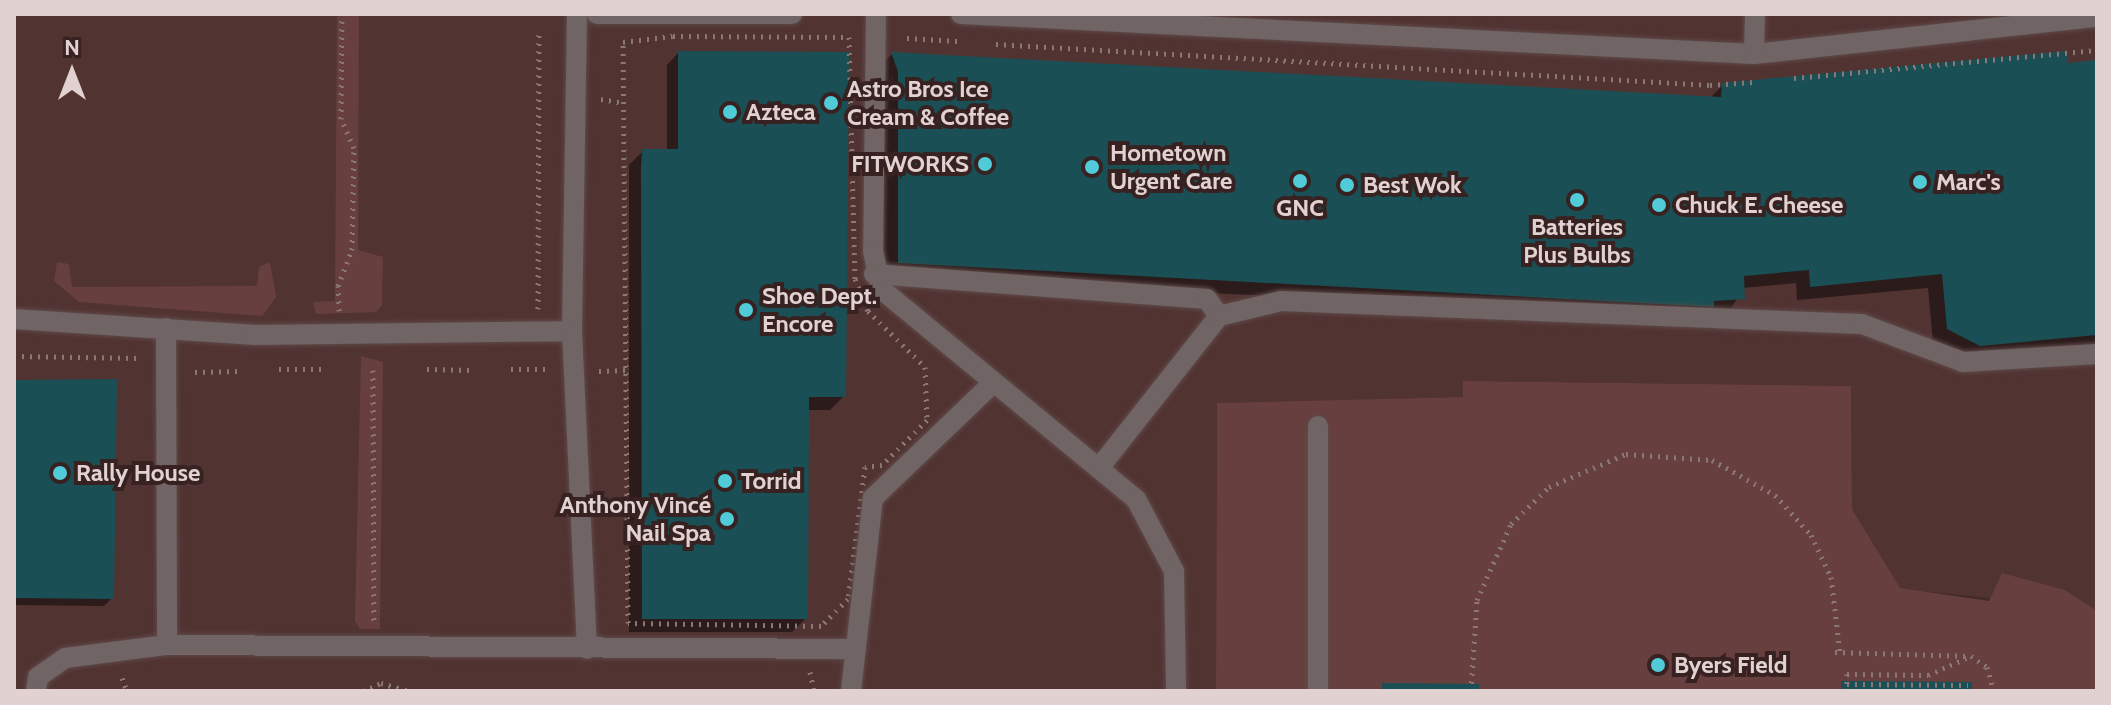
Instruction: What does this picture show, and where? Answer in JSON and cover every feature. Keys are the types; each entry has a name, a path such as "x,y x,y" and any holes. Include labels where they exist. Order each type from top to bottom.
{"lane":[{"path":"577,14 572,331 587,649"},
{"path":"597,14 792,14"},
{"path":"876,14 874,274 881,289 991,385 1136,499 1174,571 1176,691"},
{"path":"961,14 1233,22 1754,54 2097,17"},
{"path":"1754,54 1755,14"},
{"path":"874,274 1207,299 1219,316"},
{"path":"1099,468 1219,316 1281,301 1862,324 1963,362 2097,354"},
{"path":"14,319 255,335 572,331"},
{"path":"166,328 167,645"},
{"path":"851,691 873,498 991,385"},
{"path":"1318,426 1318,691"},
{"path":"36,691 38,677 65,658 167,645 856,649"}],"path":[{"path":"339,313 338,286 352,250 354,148 341,119 342,14"},
{"path":"538,311 539,30"},
{"path":"623,42 628,623 821,626 848,599 865,467"},
{"path":"538,89 547,90"},
{"path":"601,99 623,103"},
{"path":"14,356 140,358"},
{"path":"279,369 326,369"},
{"path":"427,369 472,370"},
{"path":"511,369 552,369"},
{"path":"373,370 375,636"},
{"path":"599,371 628,370"},
{"path":"195,372 239,371"},
{"path":"1471,691 1477,600 1511,524 1549,487 1626,454 1712,460 1775,495 1811,535 1831,577 1838,652 1971,656 1987,667 1994,691"},
{"path":"1968,685 1847,688 1847,674 1928,675 1971,656"},
{"path":"808,665 814,691"},
{"path":"127,691 128,678"},
{"path":"363,691 381,683 409,691"}],"shaded area":[{"path":"14,14 2097,14 2097,663 2031,602 1900,589 1852,509 1851,386 1464,381 1463,397 1217,404 1216,691 14,691"},
{"path":"337,14 359,14 358,250 383,257 382,305 376,312 316,314 313,302 335,301"},
{"path":"57,262 69,264 72,287 257,286 259,267 270,262 276,297 262,316 79,302 54,281"},
{"path":"361,356 383,362 380,629 360,629 355,621"},
{"path":"1463,381 1851,386 1852,509 1900,588 1989,601 2002,573 2065,590 2097,611 2097,691 1216,691 1217,403 1463,397"}],"building":[{"path":"678,51 849,52 846,397 809,397 808,619 642,619 642,149 678,149"},
{"path":"2067,51 2068,63 2097,60 2097,335 1980,346 1947,329 1942,274 1810,287 1809,270 1744,276 1745,299 1714,301 1714,307 898,263 898,72 891,52 1721,97 1722,83"},
{"path":"117,379 114,599 14,598 14,380"},
{"path":"1841,681 1972,682 1972,691 1841,691"},
{"path":"1382,683 1479,684 1479,691 1382,691"}],"place":[{"name":"Astro Bros Ice Cream & Coffee","path":"831,103"},
{"name":"Azteca","path":"730,112"},
{"name":"FITWORKS","path":"985,164"},
{"name":"Hometown Urgent Care","path":"1092,167"},
{"name":"GNC","path":"1300,181"},
{"name":"Marc's","path":"1920,182"},
{"name":"Best Wok","path":"1347,185"},
{"name":"Batteries Plus Bulbs","path":"1577,200"},
{"name":"Chuck E. Cheese","path":"1659,205"},
{"name":"Shoe Dept. Encore","path":"746,310"},
{"name":"Rally House","path":"60,473"},
{"name":"Torrid","path":"725,481"},
{"name":"Anthony Vincé Nail Spa","path":"727,519"},
{"name":"Byers Field","path":"1658,665"}]}
